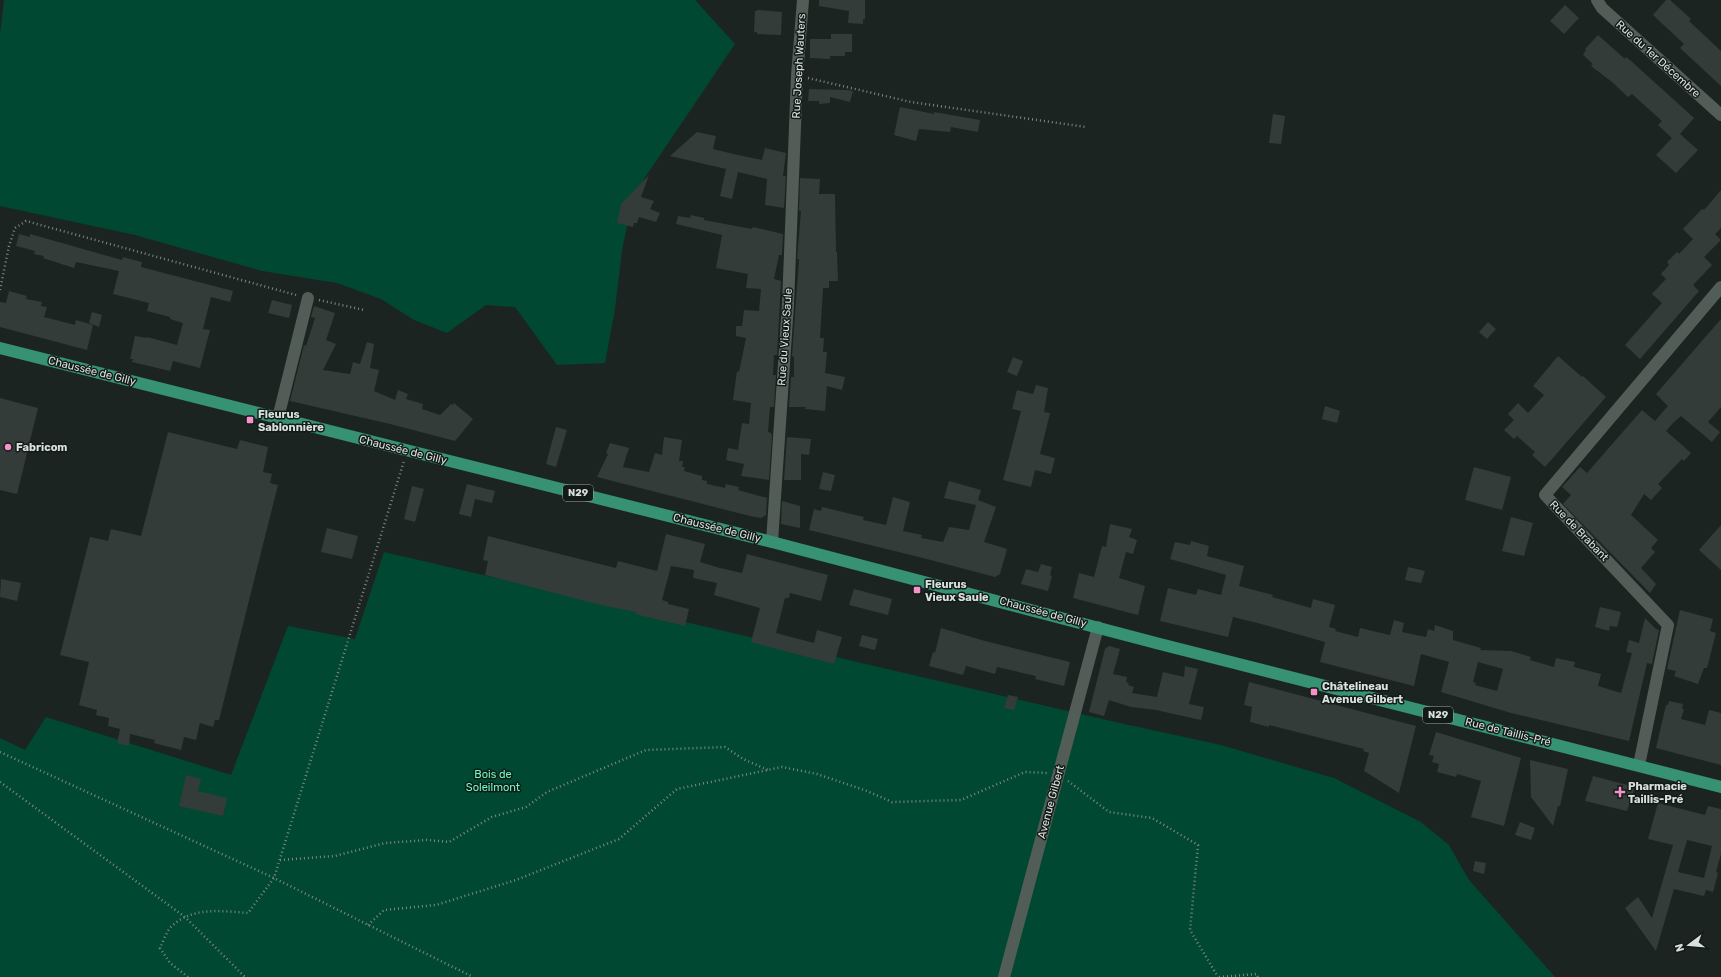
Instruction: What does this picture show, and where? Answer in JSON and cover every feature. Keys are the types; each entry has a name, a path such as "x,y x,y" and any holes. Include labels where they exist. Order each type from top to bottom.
{"main road":[{"name":"Chaussée de Gilly","path":"0,348 772,542 1156,643"},
{"name":"Rue de Taillis-Pré","path":"1156,643 1721,787"}],"street":[{"name":"Rue Joseph Wauters","path":"796,131 797,76 803,0"},
{"name":"Rue du 1er Décembre","path":"1597,0 1602,8 1721,115"},
{"name":"Rue du Vieux Saule","path":"772,542 788,304 796,131"},
{"name":"Rue de Brabant","path":"1639,765 1668,625 1545,495 1721,287"},
{"path":"278,418 308,298"},
{"name":"Avenue Gilbert","path":"1004,977 1098,627"}],"path":[{"path":"797,76 838,84 911,102 1086,127"},
{"path":"0,290 9,246 15,228 26,221 308,298 364,310"},
{"path":"188,977 170,963 160,948 170,928 185,917 206,910 248,913 274,878 407,450"},
{"path":"280,860 335,856 385,843 427,840 449,842 492,817 526,807 547,792 646,750 725,747 743,760 768,770"},
{"path":"0,752 274,878 473,977"},
{"path":"368,925 384,910 436,905 516,880 619,839 677,789 782,767 818,774 867,791 892,802 961,800 1025,772 1059,774 1109,812 1152,818 1198,845 1190,930 1218,977 1257,974 1258,977"},
{"path":"0,782 185,917 245,977"}],"green space":[{"path":"4,0 695,0 735,44 644,179 631,207 622,250 615,309 605,363 557,365 515,307 486,305 447,333 414,320 381,299 337,283 262,271 135,235 0,206 0,34"},
{"name":"Bois de Soleilmont","path":"384,552 1111,721 1221,745 1334,778 1421,822 1449,845 1469,880 1555,977 0,977 0,738 25,750 46,717 231,775 288,626 355,639"}],"building":[{"path":"819,0 865,0 865,19 863,19 863,24 848,23 849,11 819,6"},
{"path":"1666,0 1670,0 1691,19 1689,21 1721,51 1721,86 1680,48 1684,44 1653,15"},
{"path":"1565,5 1579,18 1564,34 1550,21"},
{"path":"755,11 782,12 781,35 757,34 757,32 754,32"},
{"path":"831,34 852,34 852,52 845,52 845,56 830,56 830,59 810,58 810,39 831,39"},
{"path":"1598,35 1625,59 1626,57 1631,61 1694,118 1680,134 1698,150 1676,173 1656,155 1672,138 1658,125 1662,121 1632,94 1628,97 1612,82 1591,66 1593,64 1583,55 1586,50 1585,49"},
{"path":"809,89 853,91 850,102 830,97 830,103 819,104 819,101 808,101"},
{"path":"900,107 934,114 934,112 980,120 978,132 951,127 950,132 919,129 916,141 894,135"},
{"path":"1273,114 1285,116 1281,144 1269,143"},
{"path":"697,132 716,136 713,149 738,155 762,160 765,148 786,153 783,176 786,176 784,208 765,205 767,179 738,172 732,199 720,196 726,169 670,156"},
{"path":"649,175 641,197 654,201 650,209 660,213 656,222 639,217 637,223 634,223 633,227 617,223 621,204"},
{"path":"800,178 820,179 819,194 835,194 838,281 829,281 829,288 823,288 820,338 824,338 823,352 827,352 825,373 845,377 842,390 827,386 825,411 805,409 806,407 789,407 791,377 794,377 794,357 792,356 799,259 797,259 801,211 799,211"},
{"path":"1721,190 1721,228 1715,234 1721,240 1704,257 1712,265 1693,285 1699,291 1640,359 1625,345 1662,303 1652,294 1666,279 1661,274 1669,265 1667,262 1677,252 1679,254 1693,239 1683,229 1702,209 1704,210"},
{"path":"691,215 704,218 704,220 752,229 753,227 783,234 782,255 779,255 774,279 781,281 777,355 774,355 773,375 776,375 774,407 770,407 768,432 771,433 772,436 769,480 741,476 744,464 726,460 728,448 738,450 742,423 749,424 751,403 733,400 737,371 739,372 746,338 736,336 736,326 742,326 744,310 759,311 761,289 746,288 748,274 716,268 722,235 676,224 678,216 690,218"},
{"path":"19,234 30,237 30,234 122,260 123,257 142,262 141,267 233,291 230,302 211,297 203,329 210,330 200,368 173,361 170,371 132,362 133,359 130,359 135,336 147,337 177,345 183,323 170,319 170,317 147,311 149,303 113,294 119,271 76,262 74,268 43,258 44,256 34,254 35,251 16,246"},
{"path":"9,291 27,296 26,299 42,302 41,306 47,307 44,317 75,325 76,320 93,325 87,350 0,327 0,302 6,303"},
{"path":"272,300 292,305 289,318 268,313"},
{"path":"314,306 335,313 326,340 336,344 323,370 350,374 353,362 360,364 367,342 374,344 370,368 379,370 374,391 395,400 398,390 408,394 406,399 423,404 422,409 440,415 454,403 473,419 455,441 390,424 290,401 304,345 306,346 315,318 311,317"},
{"path":"92,312 102,315 99,327 89,323"},
{"path":"1721,319 1721,407 1708,422 1720,432 1712,442 1681,416 1673,423 1666,431 1691,453 1684,461 1682,459 1658,484 1662,488 1651,500 1644,494 1631,515 1658,540 1651,548 1655,552 1641,568 1656,584 1650,593 1563,504 1571,495 1562,487 1580,467 1587,473 1642,410 1655,421 1668,406 1656,394"},
{"path":"1488,322 1496,329 1487,339 1479,332"},
{"path":"1558,356 1606,397 1545,467 1532,455 1535,452 1517,436 1514,439 1504,430 1514,420 1508,414 1518,403 1528,413 1544,395 1533,386"},
{"path":"1013,357 1023,361 1017,376 1007,372"},
{"path":"1036,385 1048,388 1044,412 1050,413 1040,454 1055,458 1051,474 1035,470 1031,487 1003,480 1021,411 1012,409 1017,390 1033,394"},
{"name":"Fabricom","path":"0,398 38,408 17,494 0,490"},
{"path":"1325,406 1340,411 1337,423 1322,419"},
{"path":"556,427 567,430 556,467 546,464"},
{"path":"168,432 237,449 240,440 268,447 263,472 272,474 270,483 278,485 219,720 215,720 213,727 200,723 196,740 184,737 181,750 154,743 155,740 130,734 129,746 117,743 120,729 108,726 109,718 96,715 97,710 79,705 89,662 60,655 90,537 108,541 111,529 141,536"},
{"path":"664,437 682,440 679,461 683,461 682,467 685,467 684,471 702,476 702,480 707,481 707,484 725,488 726,484 739,487 738,490 767,498 766,515 761,518 750,516 597,477 608,454 606,453 610,443 629,448 623,467 649,472 655,453 662,455"},
{"path":"787,437 811,439 809,455 801,454 801,480 784,480"},
{"path":"1474,467 1511,477 1502,510 1465,500"},
{"path":"823,472 835,475 831,491 819,489"},
{"path":"949,481 981,490 978,500 996,507 984,542 1007,549 1000,574 995,577 809,530 814,509 821,511 822,507 864,517 863,520 886,525 893,497 910,502 903,531 922,535 921,538 943,542 949,527 969,530 976,505 944,498"},
{"path":"467,484 495,491 492,503 475,499 471,517 459,514"},
{"path":"412,486 424,489 415,522 404,519"},
{"path":"782,501 800,506 800,528 781,524"},
{"path":"1511,517 1533,523 1524,556 1502,551"},
{"path":"1110,524 1132,529 1129,537 1137,540 1133,554 1126,552 1119,578 1145,586 1138,615 1073,598 1079,573 1094,577 1102,546 1106,547"},
{"path":"1721,525 1721,570 1699,550"},
{"path":"327,528 358,536 352,559 321,552"},
{"path":"666,534 705,544 700,562 720,568 742,573 747,554 828,575 821,601 790,593 789,598 785,598 776,633 814,643 817,630 842,637 834,664 751,642 760,608 714,595 717,583 693,578 694,570 671,566 662,600 668,602 668,604 689,609 685,626 635,614 636,612 601,605 485,575 488,561 483,560 488,536 616,568 618,561 657,571"},
{"path":"1191,541 1209,546 1207,556 1244,566 1239,586 1273,595 1272,597 1311,608 1313,599 1335,605 1329,627 1336,629 1335,631 1358,637 1360,628 1390,635 1394,620 1404,623 1402,632 1426,637 1428,629 1434,631 1435,625 1453,631 1453,640 1481,648 1480,650 1511,651 1531,657 1530,660 1554,667 1556,658 1575,662 1574,667 1601,674 1598,686 1621,693 1632,653 1626,652 1629,640 1639,643 1645,618 1659,630 1652,664 1647,663 1629,741 1511,713 1441,692 1449,662 1421,654 1414,686 1320,662 1325,642 1265,625 1233,617 1228,637 1160,621 1168,588 1196,595 1198,589 1221,595 1226,575 1170,559 1175,542 1190,545","holes":["1478,662 1503,669 1497,691 1475,685 1476,683 1473,682"]},
{"path":"1041,564 1052,567 1050,575 1052,576 1048,591 1021,584 1026,569 1038,572"},
{"path":"1408,567 1425,571 1421,583 1405,580"},
{"path":"1,579 21,583 17,601 0,597"},
{"path":"854,589 892,599 888,615 849,605"},
{"path":"1600,607 1621,612 1617,627 1610,626 1609,631 1595,627"},
{"path":"1680,610 1713,619 1710,631 1716,633 1707,668 1704,668 1698,684 1674,676 1676,671 1667,669"},
{"path":"941,628 985,641 1070,662 1064,686 1035,679 1036,676 997,667 995,674 966,666 963,675 929,666 933,652 935,653"},
{"path":"862,635 878,639 875,650 859,646"},
{"path":"1109,646 1120,649 1113,674 1127,677 1126,682 1129,683 1128,685 1134,687 1132,693 1157,697 1163,672 1184,677 1185,666 1198,669 1189,704 1204,707 1201,720 1156,710 1131,707 1109,700 1104,716 1089,712 1105,649"},
{"path":"1249,682 1416,726 1399,793 1364,771 1369,753 1363,751 1364,749 1269,725 1269,727 1250,722 1252,707 1244,705"},
{"path":"1008,695 1018,697 1014,710 1004,708"},
{"path":"1669,701 1683,704 1682,709 1684,709 1681,719 1705,725 1709,710 1721,713 1721,765 1656,748 1666,705 1668,705"},
{"path":"1436,732 1521,758 1504,826 1471,817 1481,781 1457,774 1456,777 1437,772 1439,764 1432,762 1434,756 1429,755"},
{"path":"1530,760 1568,769 1560,806 1558,806 1553,826 1531,797"},
{"path":"186,775 201,779 198,791 227,798 223,816 179,806"},
{"path":"1593,776 1635,787 1627,811 1585,801"},
{"path":"1658,803 1705,815 1708,806 1721,809 1721,854 1713,892 1706,890 1704,896 1674,889 1656,951 1625,908 1638,897 1652,918 1673,845 1648,839","holes":["1687,840 1712,846 1704,878 1678,872"]},
{"path":"1520,822 1535,828 1531,840 1515,835"},
{"path":"1475,861 1486,863 1484,874 1473,871"}],"place":[{"name":"Fleurus Sablonnière","path":"250,420"},
{"name":"Fabricom","path":"8,447"},
{"name":"Fleurus Vieux Saule","path":"917,590"},
{"name":"Châtelineau Avenue Gilbert","path":"1314,692"},
{"name":"Pharmacie Taillis-Pré","path":"1620,792"}]}
